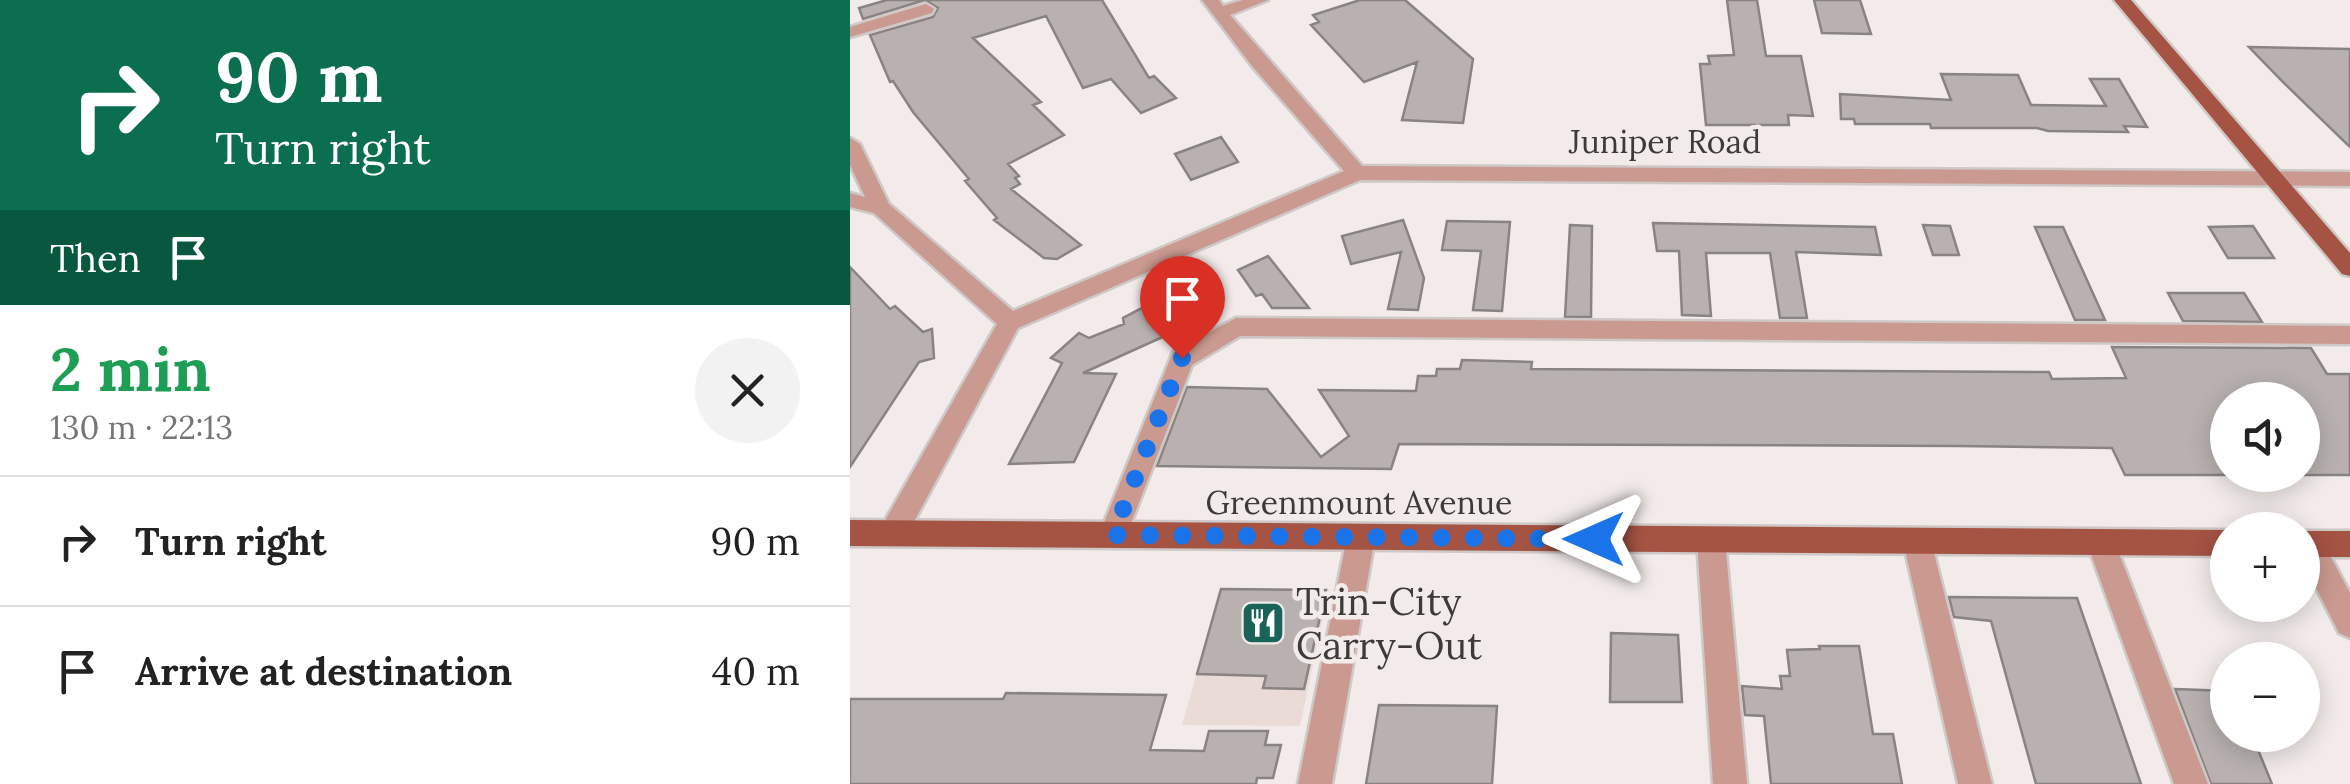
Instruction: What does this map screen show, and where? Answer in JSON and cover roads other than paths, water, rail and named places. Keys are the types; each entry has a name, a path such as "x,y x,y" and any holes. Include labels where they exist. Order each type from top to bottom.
{"main road":[{"path":"2122,0 2350,268"},
{"name":"Greenmount Avenue","path":"850,533 2210,544"},
{"path":"2320,544 2350,544"}],"street":[{"path":"1260,0 1215,6 1258,62 1357,173"},
{"path":"850,32 926,9"},
{"path":"850,144 882,208 1010,322 893,533"},
{"name":"Juniper Road","path":"1010,322 1357,173 2350,178"},
{"path":"850,200 882,208"},
{"path":"1113,535 1182,358 1236,327 2350,335"},
{"path":"1314,784 1361,537"},
{"path":"1711,540 1730,784"},
{"path":"1917,541 1975,784"},
{"path":"2101,542 2191,784"},
{"path":"2320,569 2350,623"}],"place":[{"name":"Trin-City Carry-Out","path":"1263,623"}]}
